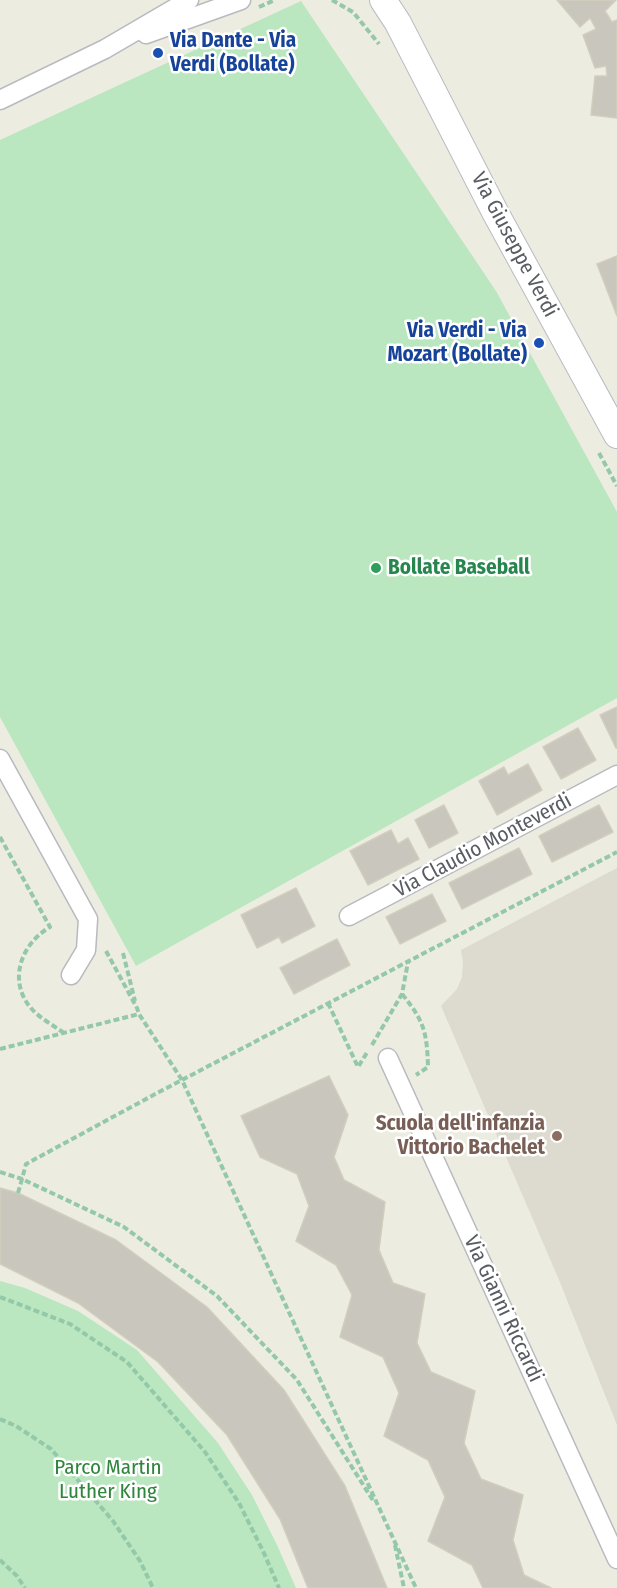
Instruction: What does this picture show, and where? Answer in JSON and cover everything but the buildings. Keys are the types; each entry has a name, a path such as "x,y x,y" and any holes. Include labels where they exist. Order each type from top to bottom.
{"street":[{"path":"0,100 105,49 189,0"},
{"path":"105,49 241,0"},
{"name":"Via Giuseppe Verdi","path":"364,0 412,53"},
{"name":"Via Giuseppe Verdi","path":"383,0 398,23 495,212 617,435"},
{"path":"0,759 88,919 86,950 71,975"},
{"name":"Via Claudio Monteverdi","path":"348,916 617,775"},
{"name":"Via Gianni Riccardi","path":"388,1058 617,1559"}],"path":[{"path":"0,837 50,927 31,941 20,962 19,974 23,997 38,1016 64,1033"},
{"path":"18,1193 26,1164 617,852"},
{"path":"88,919 137,1008"},
{"path":"123,953 139,1014 182,1080 416,1588"},
{"path":"328,1003 358,1067 402,994 408,961"},
{"path":"401,1086 428,1067 428,1042 419,1015 402,994"},
{"path":"0,1049 139,1014"},
{"path":"0,1172 22,1179 124,1227 217,1296 297,1380 384,1516"},
{"path":"0,1297 70,1324 127,1362 205,1452 238,1503 279,1588"},
{"path":"0,1419 16,1426 51,1449 113,1521 140,1561 153,1588"},
{"path":"393,1537 404,1588"},
{"path":"0,1560 25,1588"}],"shaded area":[{"name":"Scuola dell'infanzia Vittorio Bachelet","path":"617,868 617,1425 559,1280 441,1006 457,989 462,977 461,950"}],"green space":[{"path":"301,1 496,291 617,512 617,698 136,966 0,717 0,140"},
{"name":"Parco Martin Luther King","path":"0,1281 25,1288 78,1311 137,1350 218,1443 252,1495 296,1588 0,1588"}],"place":[{"name":"Via Dante - Via Verdi (Bollate)","path":"158,53"},
{"name":"Via Verdi - Via Mozart (Bollate)","path":"539,343"},
{"name":"Bollate Baseball","path":"376,568"},
{"name":"Scuola dell'infanzia Vittorio Bachelet","path":"557,1136"}]}
